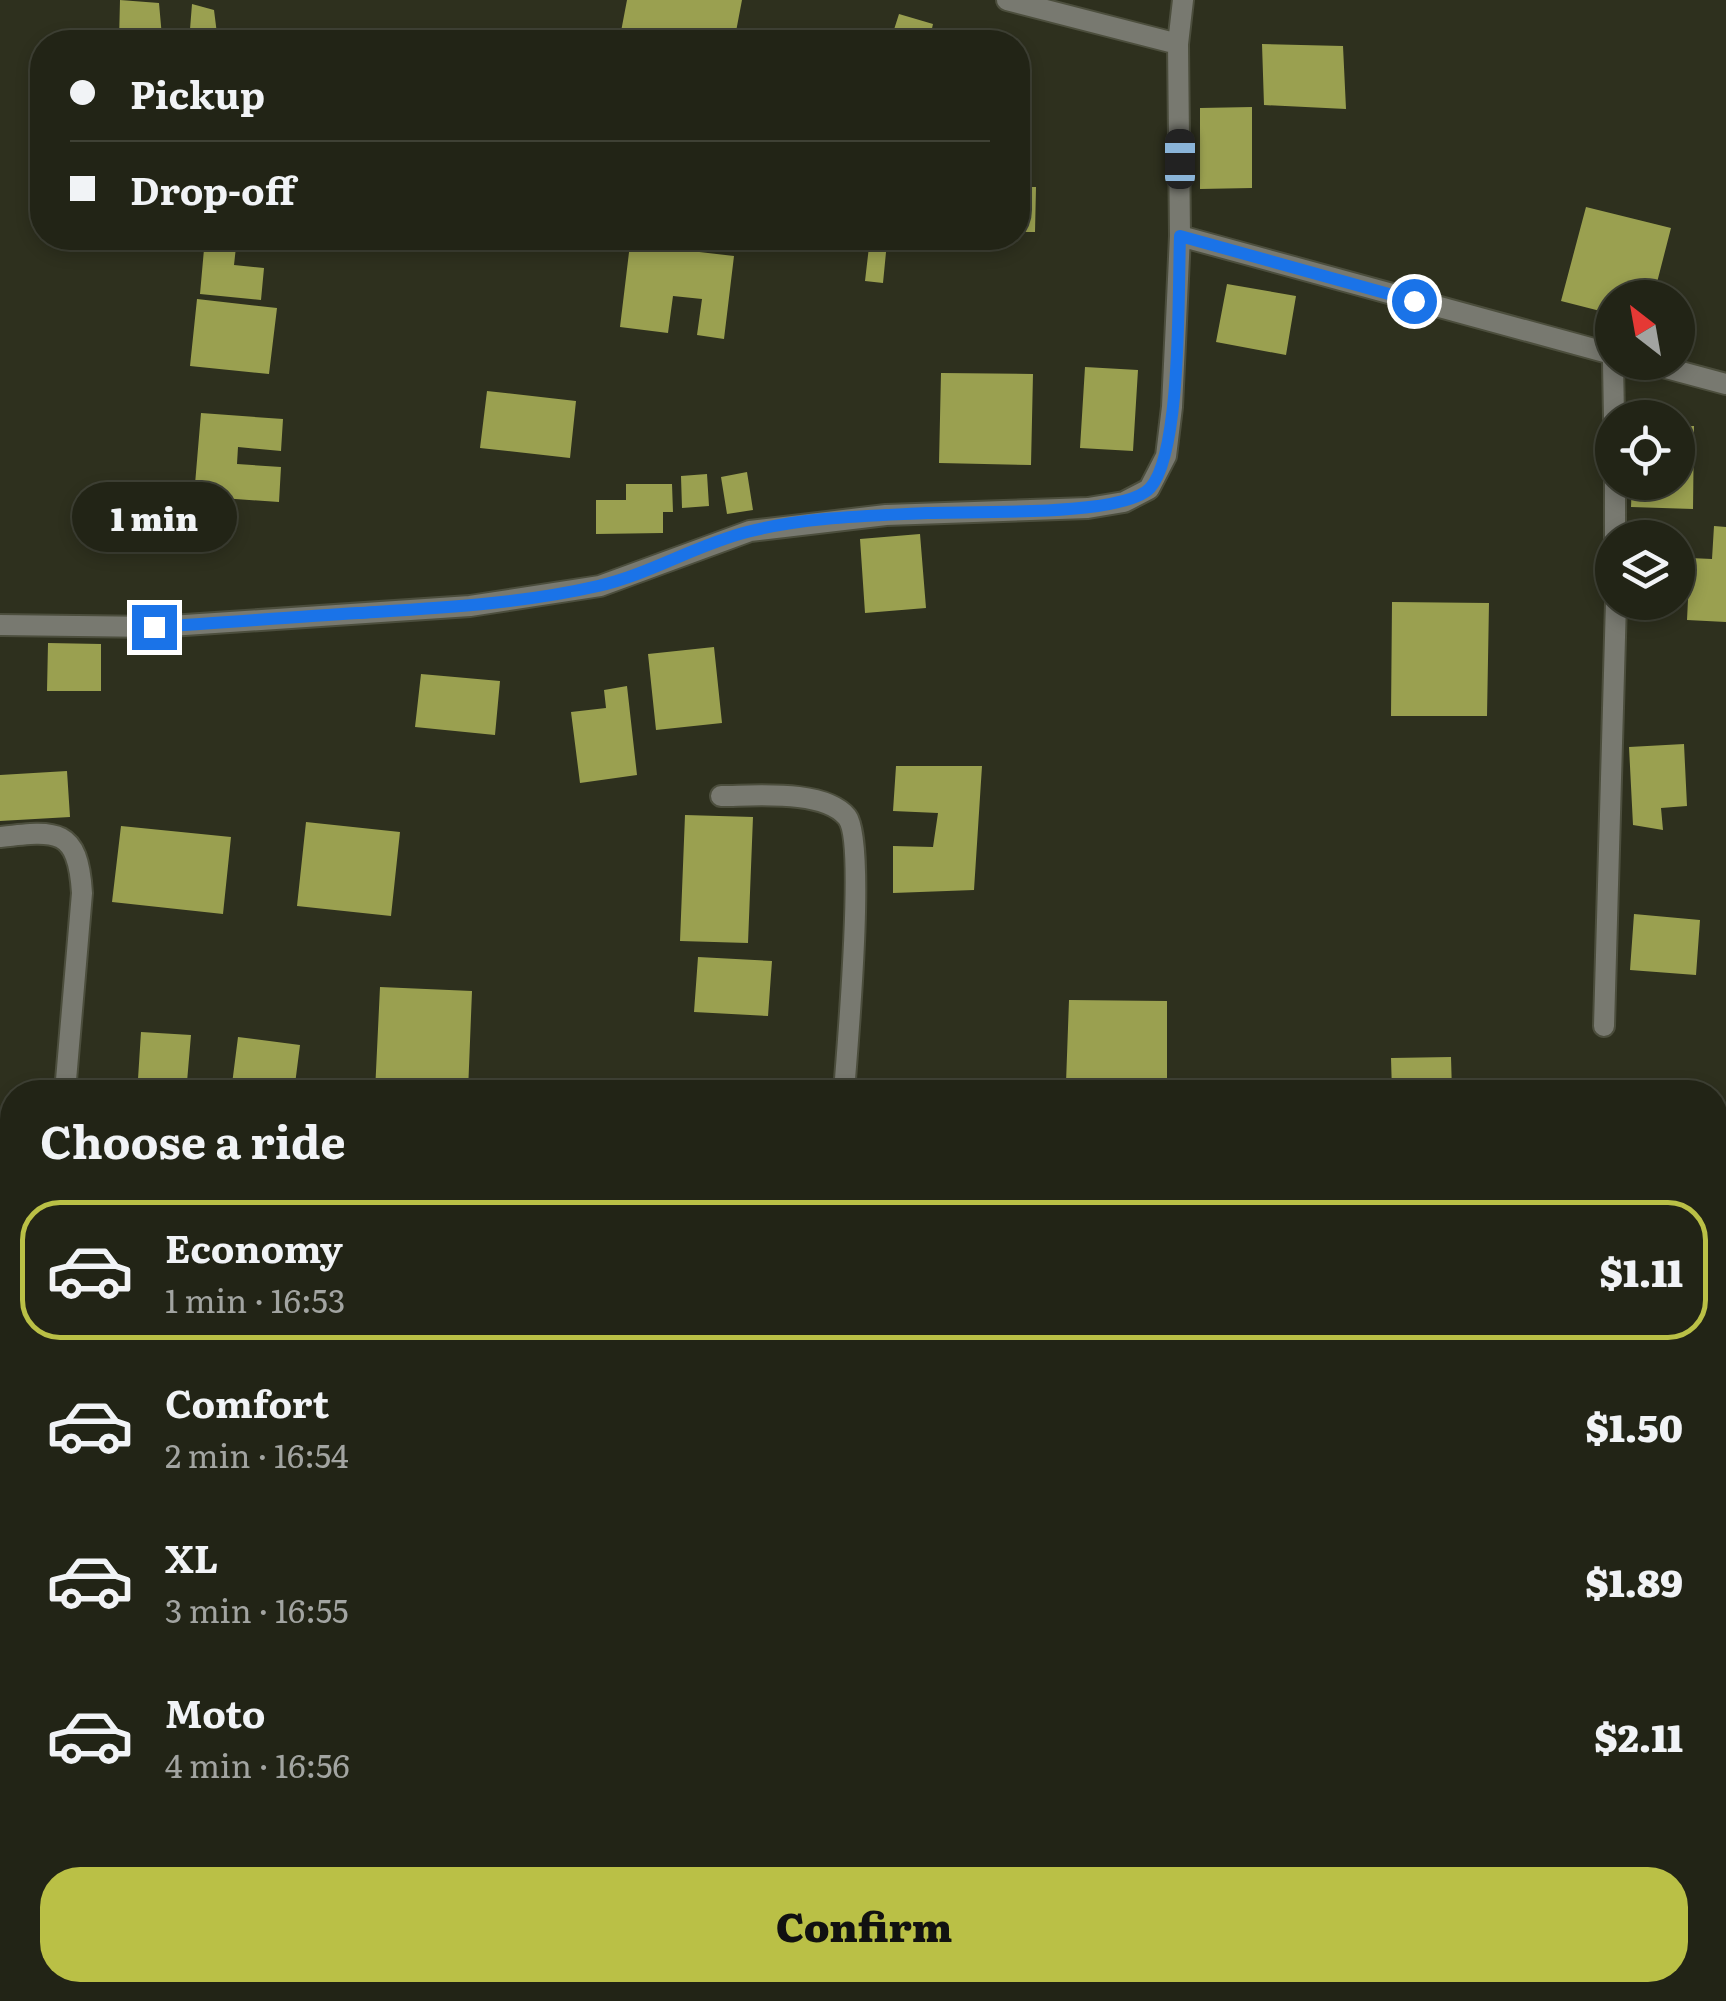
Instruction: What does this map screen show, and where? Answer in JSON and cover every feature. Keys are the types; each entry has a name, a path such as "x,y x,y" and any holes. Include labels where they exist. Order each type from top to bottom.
{"street":[{"path":"1007,0 1178,44"},
{"path":"0,625 154,627 470,606 600,586 750,531 886,515 1088,508 1124,502 1150,489 1166,456 1172,407 1180,236 1178,44 1183,0"},
{"path":"1180,236 1595,349"},
{"path":"1695,376 1726,384"},
{"path":"1604,1026 1615,620"},
{"path":"721,796 792,796 822,802 846,816 852,828 856,896 845,1080"},
{"path":"0,837 46,831 60,835 74,848 81,870 65,1080"}],"building":[{"path":"120,0 159,3 161,30 119,30"},
{"path":"627,0 742,0 736,30 621,30"},
{"path":"192,4 214,10 216,30 190,30"},
{"path":"899,14 933,24 932,30 894,30"},
{"path":"1262,44 1343,46 1346,109 1264,105"},
{"path":"1252,107 1252,188 1200,189 1200,108"},
{"path":"1030,187 1036,187 1035,232 1030,232"},
{"path":"1586,207 1671,228 1658,280 1595,280 1595,310 1561,301"},
{"path":"204,250 236,250 234,265 264,268 261,300 200,294"},
{"path":"629,250 682,250 734,256 724,339 697,335 702,299 673,296 668,333 620,327"},
{"path":"869,250 886,250 883,283 865,281"},
{"path":"1227,284 1296,296 1286,355 1216,342"},
{"path":"197,299 277,308 269,374 190,366"},
{"path":"1085,367 1138,370 1133,451 1080,448"},
{"path":"941,373 1033,374 1031,465 939,463"},
{"path":"487,391 576,401 570,458 480,448"},
{"path":"201,413 283,419 281,451 238,447 237,464 281,467 279,502 194,496"},
{"path":"747,472 753,510 727,514 721,477"},
{"path":"707,474 709,506 682,508 681,476"},
{"path":"626,484 672,484 673,512 663,512 663,533 596,534 596,500 626,500"},
{"path":"1631,500 1693,500 1693,509 1631,507"},
{"path":"1714,526 1726,527 1726,622 1687,620 1695,620 1695,558 1712,559"},
{"path":"920,534 926,608 865,613 860,539"},
{"path":"1392,602 1489,603 1487,716 1391,716"},
{"path":"48,643 101,644 101,691 47,691"},
{"path":"714,647 722,723 656,730 648,654"},
{"path":"421,674 500,681 495,735 415,727"},
{"path":"627,686 637,775 580,783 571,712 606,708 604,690"},
{"path":"1684,744 1687,806 1661,808 1663,830 1633,825 1629,747"},
{"path":"896,766 982,766 974,890 893,893 893,846 933,847 938,813 893,811"},
{"path":"67,771 70,817 0,821 0,775"},
{"path":"685,815 753,817 748,943 680,941"},
{"path":"306,822 400,832 391,916 297,906"},
{"path":"121,826 231,837 223,914 112,902"},
{"path":"1634,914 1700,920 1696,975 1630,970"},
{"path":"698,957 772,961 768,1016 694,1012"},
{"path":"380,987 472,991 468,1080 376,1080"},
{"path":"1069,1000 1167,1001 1167,1080 1066,1080"},
{"path":"141,1032 191,1035 187,1080 138,1079"},
{"path":"238,1037 300,1045 296,1080 233,1080"},
{"path":"1451,1057 1452,1080 1392,1080 1391,1058"}],"route":[{"path":"154,627 470,606 600,586 750,531 823,520 974,510 1088,508 1124,502 1150,489 1166,456 1180,236 1414,301"}]}
